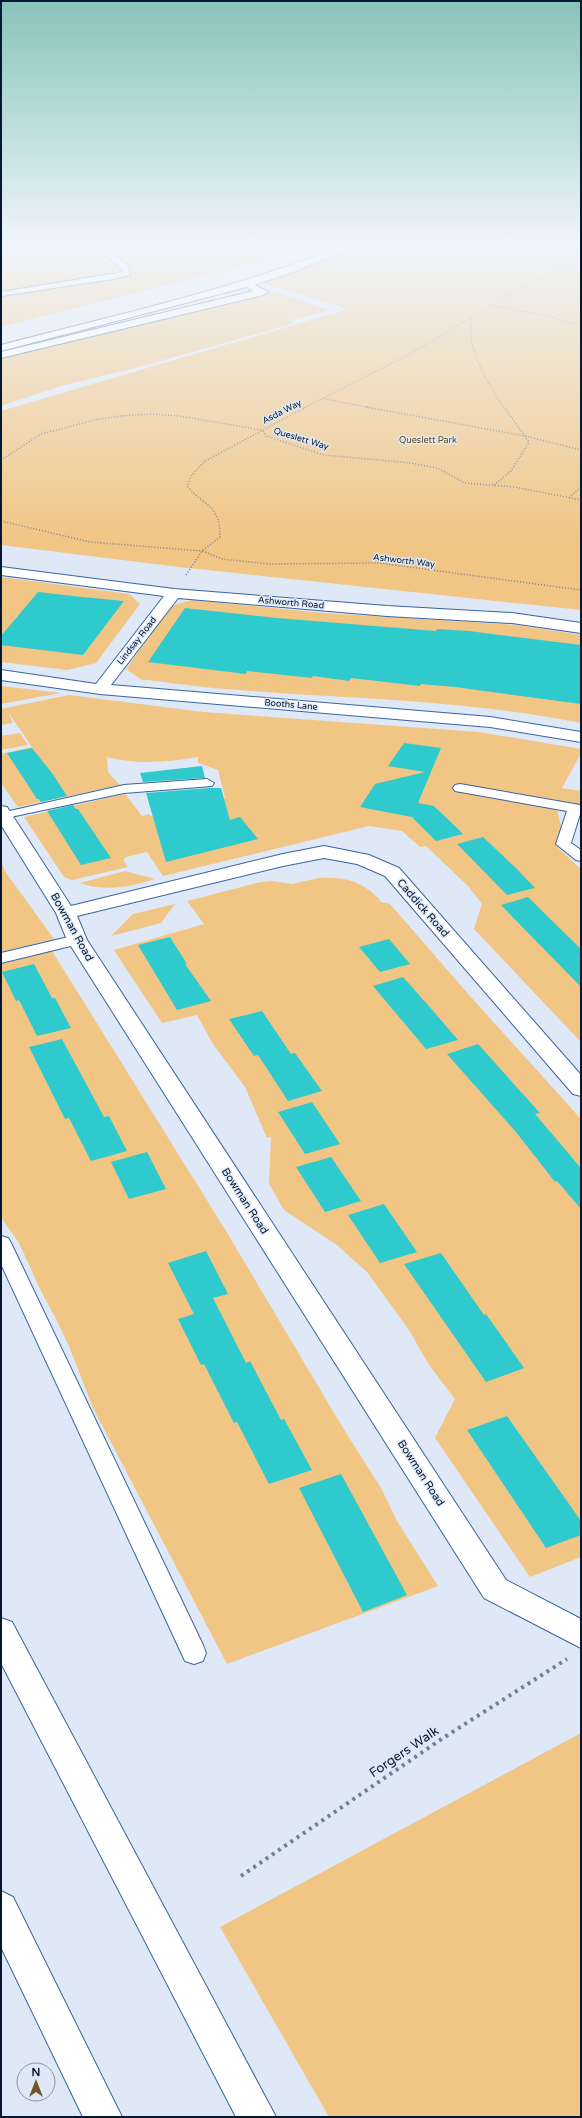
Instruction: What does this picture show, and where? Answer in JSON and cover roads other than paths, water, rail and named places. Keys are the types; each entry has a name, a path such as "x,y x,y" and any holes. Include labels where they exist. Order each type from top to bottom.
{"main road":[{"path":"1,348 13,345"},
{"path":"1,355 42,345"},
{"name":"Ashworth Road","path":"1,571 174,594 387,611 512,618 557,623 581,628"},
{"name":"Lindsay Road","path":"100,689 174,594"},
{"name":"Booths Lane","path":"1,675 100,689 490,722 581,737"},
{"name":"Bowman Road","path":"3,813 66,913 77,940 495,1589 578,1645"},
{"name":"Caddick Road","path":"66,913 324,852 362,859 392,872 581,1089"},
{"path":"1,1632 257,2117"},
{"path":"1,1909 103,2117"}],"lane":[{"path":"3,813 124,789 207,783"},
{"path":"460,788 575,808 563,844 581,857"},
{"path":"1,958 77,940"},
{"path":"1,1243 194,1653"}],"park label":[{"name":"Queslett Park","path":"428,440"}]}
